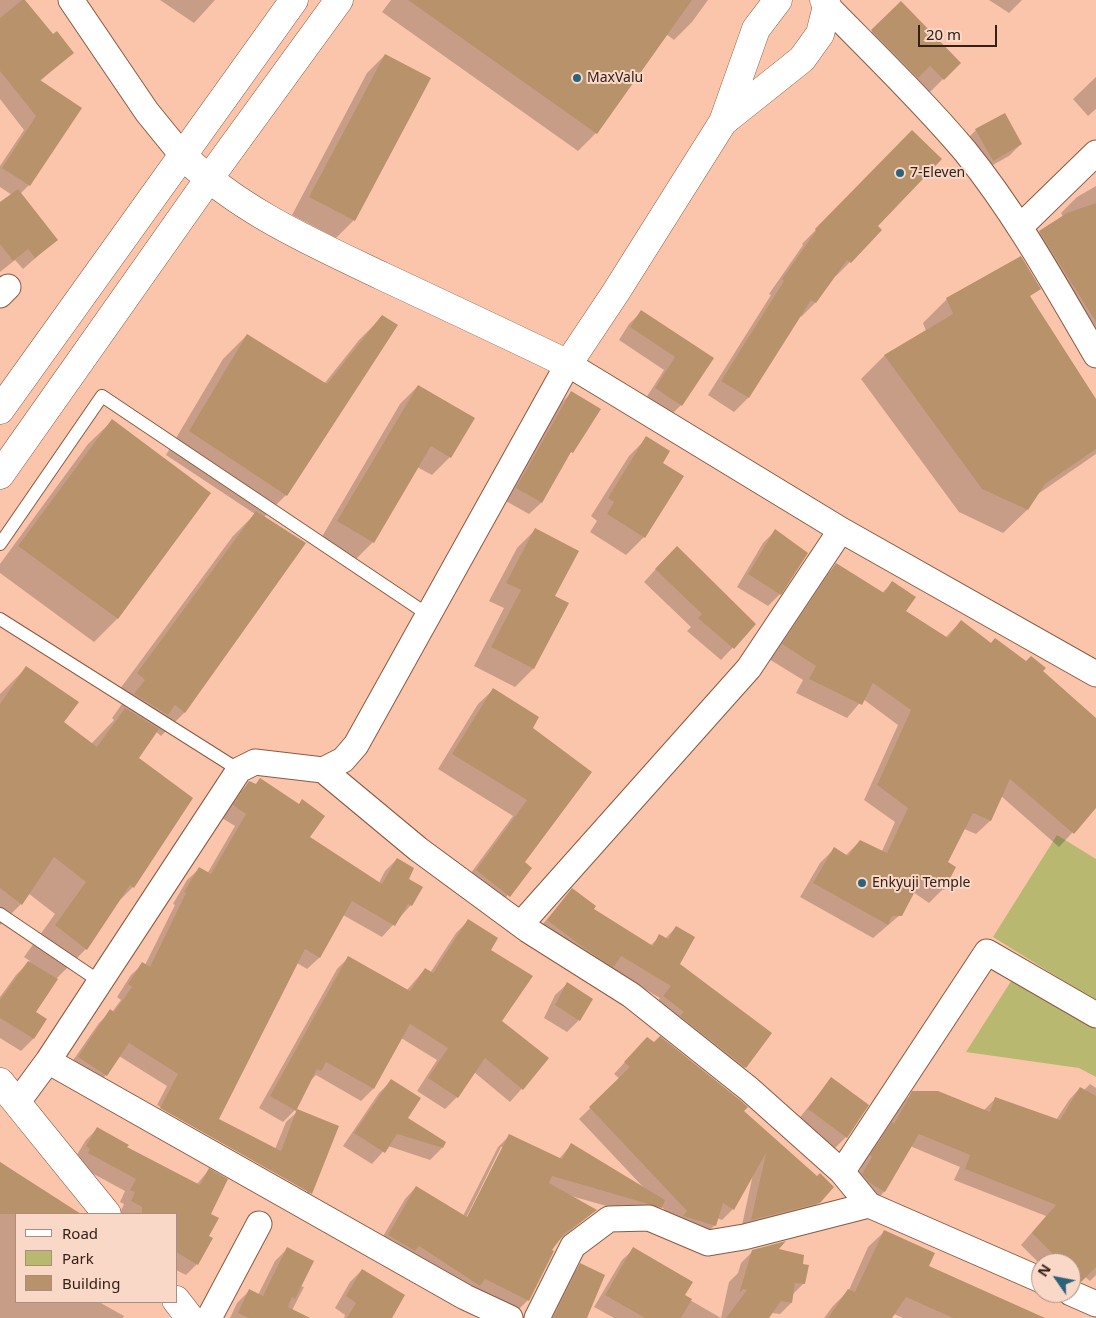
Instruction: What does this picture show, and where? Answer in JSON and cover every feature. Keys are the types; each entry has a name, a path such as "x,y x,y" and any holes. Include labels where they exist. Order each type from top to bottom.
{"street":[{"path":"71,0 147,112 182,155 208,180 246,207 294,234 568,364 841,530 1096,674"},
{"path":"0,410 294,0"},
{"path":"0,475 208,180 339,0"},
{"path":"323,770 342,760 356,745 427,614 568,364 616,292 723,122 756,29 778,0"},
{"path":"723,122 802,60 820,34 825,3"},
{"path":"825,3 939,120 966,153 1020,227 1096,354"},
{"path":"1020,227 1096,153"},
{"path":"521,924 750,668 841,530"},
{"path":"17,1103 48,1060 239,770 255,762 323,770 418,849 521,924 631,995 749,1089 842,1172 869,1205 1031,1276"},
{"path":"842,1172 987,952 1096,1015"},
{"path":"48,1060 465,1297 510,1318"},
{"path":"0,1082 105,1213"},
{"path":"537,1318 573,1246 610,1219 649,1218 708,1243 744,1237 869,1205"},
{"path":"210,1318 259,1224"},
{"path":"1081,1297 1096,1304"},
{"path":"178,1303 190,1318"}],"lane":[{"path":"0,544 102,396 427,614"},
{"path":"0,619 239,770"},
{"path":"0,914 99,981"}],"green space":[{"path":"1057,835 1096,859 1096,1001 993,937"},
{"path":"1013,978 1096,1029 1096,1077 1079,1068 966,1052"}],"building":[{"path":"22,0 25,0 53,34 57,31 74,53 40,80 82,108 30,186 2,168 36,116 0,71 0,18"},
{"name":"MaxValu","path":"408,0 692,0 597,134"},
{"path":"901,1 961,63 944,80 930,66 918,78 871,30"},
{"path":"385,54 431,78 355,221 309,197"},
{"path":"1005,113 1022,144 993,161 975,129"},
{"path":"912,130 942,159 878,226 882,230 851,263 847,260 816,303 811,300 749,398 721,381 784,281 782,279 816,231 815,229"},
{"path":"18,189 58,240 35,258 28,249 13,261 0,244 0,202"},
{"path":"1096,203 1096,322 1039,231 1067,213"},
{"path":"1021,256 1041,289 1030,296 1096,399 1096,449 1045,484 1028,510 982,489 884,355 953,314 946,298"},
{"path":"641,310 714,358 682,406 655,388 675,357 630,327"},
{"path":"382,315 398,325 287,496 189,431 247,334 327,384"},
{"path":"418,385 475,418 451,458 431,446 374,543 337,521"},
{"path":"571,391 601,409 573,453 571,452 542,503 516,488"},
{"path":"112,419 211,493 118,619 18,546"},
{"path":"646,436 670,451 663,463 684,476 645,538 607,514 614,502 608,498"},
{"path":"256,511 306,543 185,713 175,705 168,715 134,694 145,680 137,673"},
{"path":"535,528 579,551 555,596 569,603 534,669 491,647 521,590 506,583"},
{"path":"775,529 808,553 781,595 748,574"},
{"path":"677,546 756,624 734,649 698,618 702,614 655,569"},
{"path":"836,563 884,593 892,581 916,597 906,611 948,638 961,620 991,643 995,638 1026,661 1031,656 1046,668 1043,671 1096,718 1096,808 1074,834 1010,779 991,821 973,813 948,862 956,867 944,890 923,876 902,916 892,916 888,925 813,883 834,847 848,856 860,840 887,853 908,808 877,785 911,710 873,683 862,705 809,679 816,666 782,644"},
{"path":"26,666 79,702 64,722 97,747 125,708 159,729 139,758 193,798 134,888 130,885 87,950 55,925 86,882 54,857 22,905 0,888 0,704"},
{"path":"493,688 539,717 533,728 592,772 525,862 532,868 510,897 476,870 527,800 452,754"},
{"path":"260,778 299,804 302,799 325,816 310,837 382,884 397,858 414,868 409,879 423,887 412,906 408,904 395,926 352,901 320,958 305,949 219,1119 281,1151 297,1109 339,1126 312,1194 160,1108 178,1074 129,1043 107,1076 78,1057 110,1009 114,1012 132,987 128,984 142,962 150,967 186,893 184,892 199,867 211,874 246,814 233,805 249,781 256,784"},
{"path":"572,888 596,906 594,909 653,946 659,934 668,939 676,926 695,937 680,964 772,1033 746,1068 680,1016 684,1012 663,996 671,986 621,956 614,967 611,966 547,920"},
{"path":"468,919 498,938 491,950 533,976 502,1021 549,1058 523,1090 485,1058 458,1098 428,1078 448,1048 410,1024 374,1089 326,1062 321,1071 317,1069 296,1111 270,1096 348,956 410,991 425,968 433,973"},
{"path":"28,961 58,979 36,1012 47,1019 34,1039 0,1018 0,1000"},
{"path":"567,982 593,999 580,1021 555,1005"},
{"path":"660,1036 740,1100 748,1107 744,1111 817,1176 820,1173 834,1187 820,1203 751,1220 766,1153 734,1210 723,1203 716,1226 683,1216 687,1211 589,1107 630,1067 624,1062 647,1037 654,1042"},
{"path":"831,1077 869,1105 847,1138 808,1109"},
{"path":"391,1079 421,1098 408,1118 446,1142 443,1148 397,1134 385,1153 354,1133"},
{"path":"1080,1087 1096,1096 1096,1267 1081,1282 1081,1253 1052,1253 1032,1233 1056,1205 965,1169 970,1155 919,1134 885,1192 870,1183 862,1174 872,1157 870,1155 892,1122 894,1124 912,1091 938,1091 990,1112 995,1097 1060,1120"},
{"path":"97,1127 129,1145 127,1147 200,1185 209,1168 228,1179 211,1214 219,1218 209,1236 213,1238 198,1265 178,1253 178,1213 142,1213 142,1207 131,1201 135,1192 130,1190 136,1179 88,1153 90,1149 86,1146"},
{"path":"509,1134 562,1159 571,1143 665,1200 662,1208 552,1176 549,1183 597,1210 564,1234 552,1250 554,1251 529,1301 485,1279 480,1286 419,1246 415,1251 388,1235 416,1186 467,1217"},
{"path":"0,1162 79,1213 15,1213 0,1214"},
{"path":"884,1230 935,1253 929,1266 1045,1318 953,1318 906,1297 892,1318 828,1318 848,1289 855,1292"},
{"path":"786,1241 779,1249 804,1255 803,1264 809,1265 805,1284 795,1283 792,1303 781,1301 769,1318 726,1318 747,1290 743,1289 739,1294 752,1250"},
{"path":"287,1247 314,1261 295,1299 292,1297 288,1307 310,1318 249,1318 238,1313 249,1289 263,1296"},
{"path":"633,1247 693,1282 685,1295 692,1299 681,1318 645,1318 605,1295"},
{"path":"580,1263 605,1275 587,1318 553,1318"},
{"path":"362,1269 405,1295 392,1318 347,1318 356,1303 346,1296"}],"place":[{"name":"MaxValu","path":"577,78"},
{"name":"7-Eleven","path":"900,173"},
{"name":"Enkyuji Temple","path":"862,883"}]}
